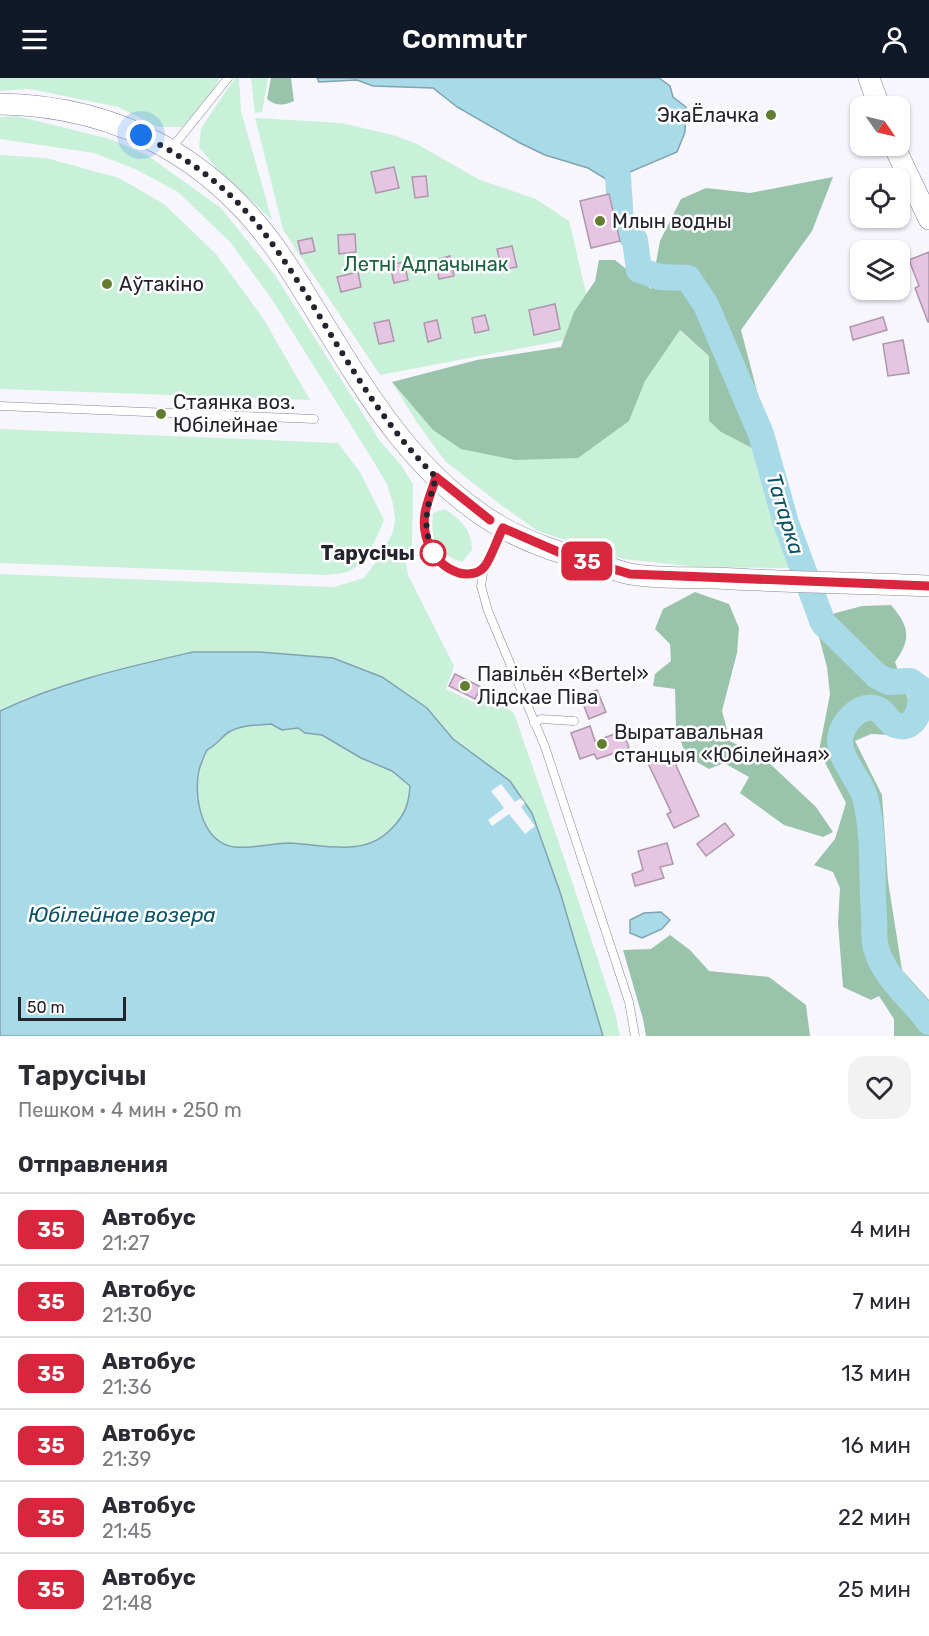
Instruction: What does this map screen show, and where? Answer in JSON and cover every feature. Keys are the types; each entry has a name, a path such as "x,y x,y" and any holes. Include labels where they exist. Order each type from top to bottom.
{"street":[{"path":"869,78 875,96"},
{"path":"0,104 87,114 127,127 171,150 205,174 238,203 262,230 286,263 375,405 415,456 478,512 503,528 563,554 630,574 929,586"},
{"path":"899,156 929,219"}],"lane":[{"path":"171,150 228,78"},
{"path":"0,406 314,419"},
{"path":"436,477 425,513 426,536 434,556 442,564 470,575 484,567"},
{"path":"503,528 484,567 481,586 488,611 545,747 629,1002 635,1036"},
{"path":"534,723 541,719 574,721"}],"green space":[{"path":"0,78 220,78 200,110 182,127 158,127 118,107 30,89 0,91"},
{"path":"235,78 239,78 241,111 272,220 216,168 199,147 201,128"},
{"path":"251,78 268,78 262,112 255,113"},
{"path":"271,78 291,78 294,101 280,104 267,99"},
{"path":"17,116 110,139 147,155 221,208 275,275 380,441 401,465 413,484 412,547 405,555 408,575 454,666 446,689 477,704 484,692 514,713 615,1012 620,1036 603,1036 560,892 532,812 510,781 453,739 427,708 382,677 333,658 260,652 193,652 119,670 26,698 0,711 0,574 334,587 364,578 379,558 393,532 395,520 387,484 271,298 230,242 178,192 135,169 94,153 0,139 0,117"},
{"name":"Летні Адпачынак","path":"255,118 342,123 396,136 417,144 480,180 536,199 569,221 596,334 380,375 283,230"},
{"path":"0,155 46,158 119,178 164,204 216,254 263,318 310,400 0,389"},
{"path":"833,177 812,231 741,330 775,460 721,432 709,421 709,356 680,330 645,381 629,421 578,458 515,460 461,449 433,430 392,382 477,360 561,347 574,312 595,281 599,260 615,260 651,289 660,241 681,199 706,188 750,193"},
{"path":"679,330 709,356 709,421 721,432 756,450 790,568 698,567 623,559 538,531 445,461 418,424 392,382 433,430 629,421 645,381"},
{"path":"0,429 338,443 360,472 384,520 371,549 361,562 349,571 337,574 0,563"},
{"path":"445,509 461,522 470,536 472,550 462,562 441,550 434,538 433,513"},
{"path":"695,592 729,604 739,628 737,653 722,711 730,741 766,760 816,807 833,832 823,837 784,825 740,793 749,777 724,763 709,769 686,756 676,727 675,689 653,686 655,674 671,661 670,644 655,629 663,609"},
{"path":"891,605 902,619 906,632 904,646 895,662 908,699 907,736 871,734 855,741 882,795 888,881 902,970 929,1000 929,1036 894,1036 894,1019 879,996 871,1000 843,987 838,923 840,888 833,872 814,865 835,839 846,803 819,751 830,694 827,667 819,637 832,614 862,606"},
{"path":"271,724 282,730 298,728 305,733 322,735 361,758 392,771 410,786 401,818 382,837 358,846 331,847 290,843 234,847 223,844 208,829 200,809 197,787 201,763 207,750 226,734 239,728"},
{"path":"670,935 690,950 709,971 769,977 806,1005 810,1036 646,1036 623,950 651,949"}],"water":[{"path":"317,78 659,78 670,86 673,97 686,107 685,132 677,152 609,181 588,168 545,155 520,143 457,107 433,88 373,86 357,80 319,82"},
{"name":"Юбілейнае возера","path":"193,652 260,652 333,658 382,677 427,708 453,739 510,781 532,813 560,892 603,1036 0,1036 0,711 70,684","holes":["271,724 282,730 298,728 305,733 322,735 361,758 392,771 410,786 409,798 401,818 382,837 358,846 331,847 290,843 234,847 223,844 215,838 203,820 198,798 199,773 207,750 229,732 239,728"]},
{"path":"661,912 670,920 662,929 642,938 630,933 630,920 644,913"}],"pier":[{"path":"501,784 515,802 521,798 525,803 521,807 535,826 525,834 509,814 492,826 488,820 504,808 491,791"}],"building":[{"path":"394,167 399,188 376,193 371,172"},
{"path":"426,176 428,196 415,198 412,177"},
{"name":"Млын водны","path":"609,194 620,241 591,248 580,201"},
{"path":"355,234 356,252 339,254 338,235"},
{"path":"312,238 315,251 301,254 298,241"},
{"path":"512,246 517,267 502,270 497,249"},
{"path":"929,252 929,322 915,288 919,286 910,260"},
{"path":"450,256 454,276 439,279 435,260"},
{"path":"404,262 408,280 394,283 390,265"},
{"path":"358,272 361,287 341,292 337,277"},
{"path":"555,304 560,329 534,335 529,310"},
{"path":"485,315 489,330 475,333 472,318"},
{"path":"883,317 887,330 853,340 850,327"},
{"path":"389,320 394,341 379,344 374,323"},
{"path":"437,320 441,338 428,342 424,323"},
{"path":"903,340 909,373 888,376 883,344"},
{"name":"Павільён «Bertel» Лідскае Піва","path":"455,674 481,687 475,699 449,686"},
{"path":"597,690 606,712 589,719 580,696"},
{"name":"Выратавальная станцыя «Юбілейная»","path":"590,726 595,741 623,731 629,748 597,759 594,754 580,759 571,733"},
{"path":"669,750 699,816 674,828 667,814 671,812 647,761"},
{"path":"725,823 734,835 706,856 697,844"},
{"path":"667,843 673,864 660,867 664,878 635,886 632,874 643,870 638,851"}],"waterway":[{"name":"Татарка","path":"607,143 618,176 621,225 635,240 639,270 660,277 688,278 706,305 761,434 786,523 823,623 877,676 889,682 910,681 920,688 921,701 917,715 909,725 895,725 877,709 863,709 853,715 846,724 840,742 844,758 862,789 868,812 876,948 885,969 929,1022"}],"bus line":[{"name":"35","path":"490,520 436,477 425,513 426,536 434,556 442,564 470,575 484,567 503,528 563,554 630,574 929,586"}],"place":[{"name":"ЭкаЁлачка","path":"771,115"},
{"name":"Млын водны","path":"600,221"},
{"name":"Аўтакіно","path":"107,284"},
{"name":"Стаянка воз. Юбілейнае","path":"161,414"},
{"name":"Тарусічы","path":"433,553"},
{"name":"Павільён «Bertel» Лідскае Піва","path":"465,686"},
{"name":"Выратавальная станцыя «Юбілейная»","path":"602,744"}],"route":[{"path":"141,135 171,150 205,174 238,203 262,230 286,263 375,405 415,456 436,477 425,513 426,536 434,556 433,553"}]}
